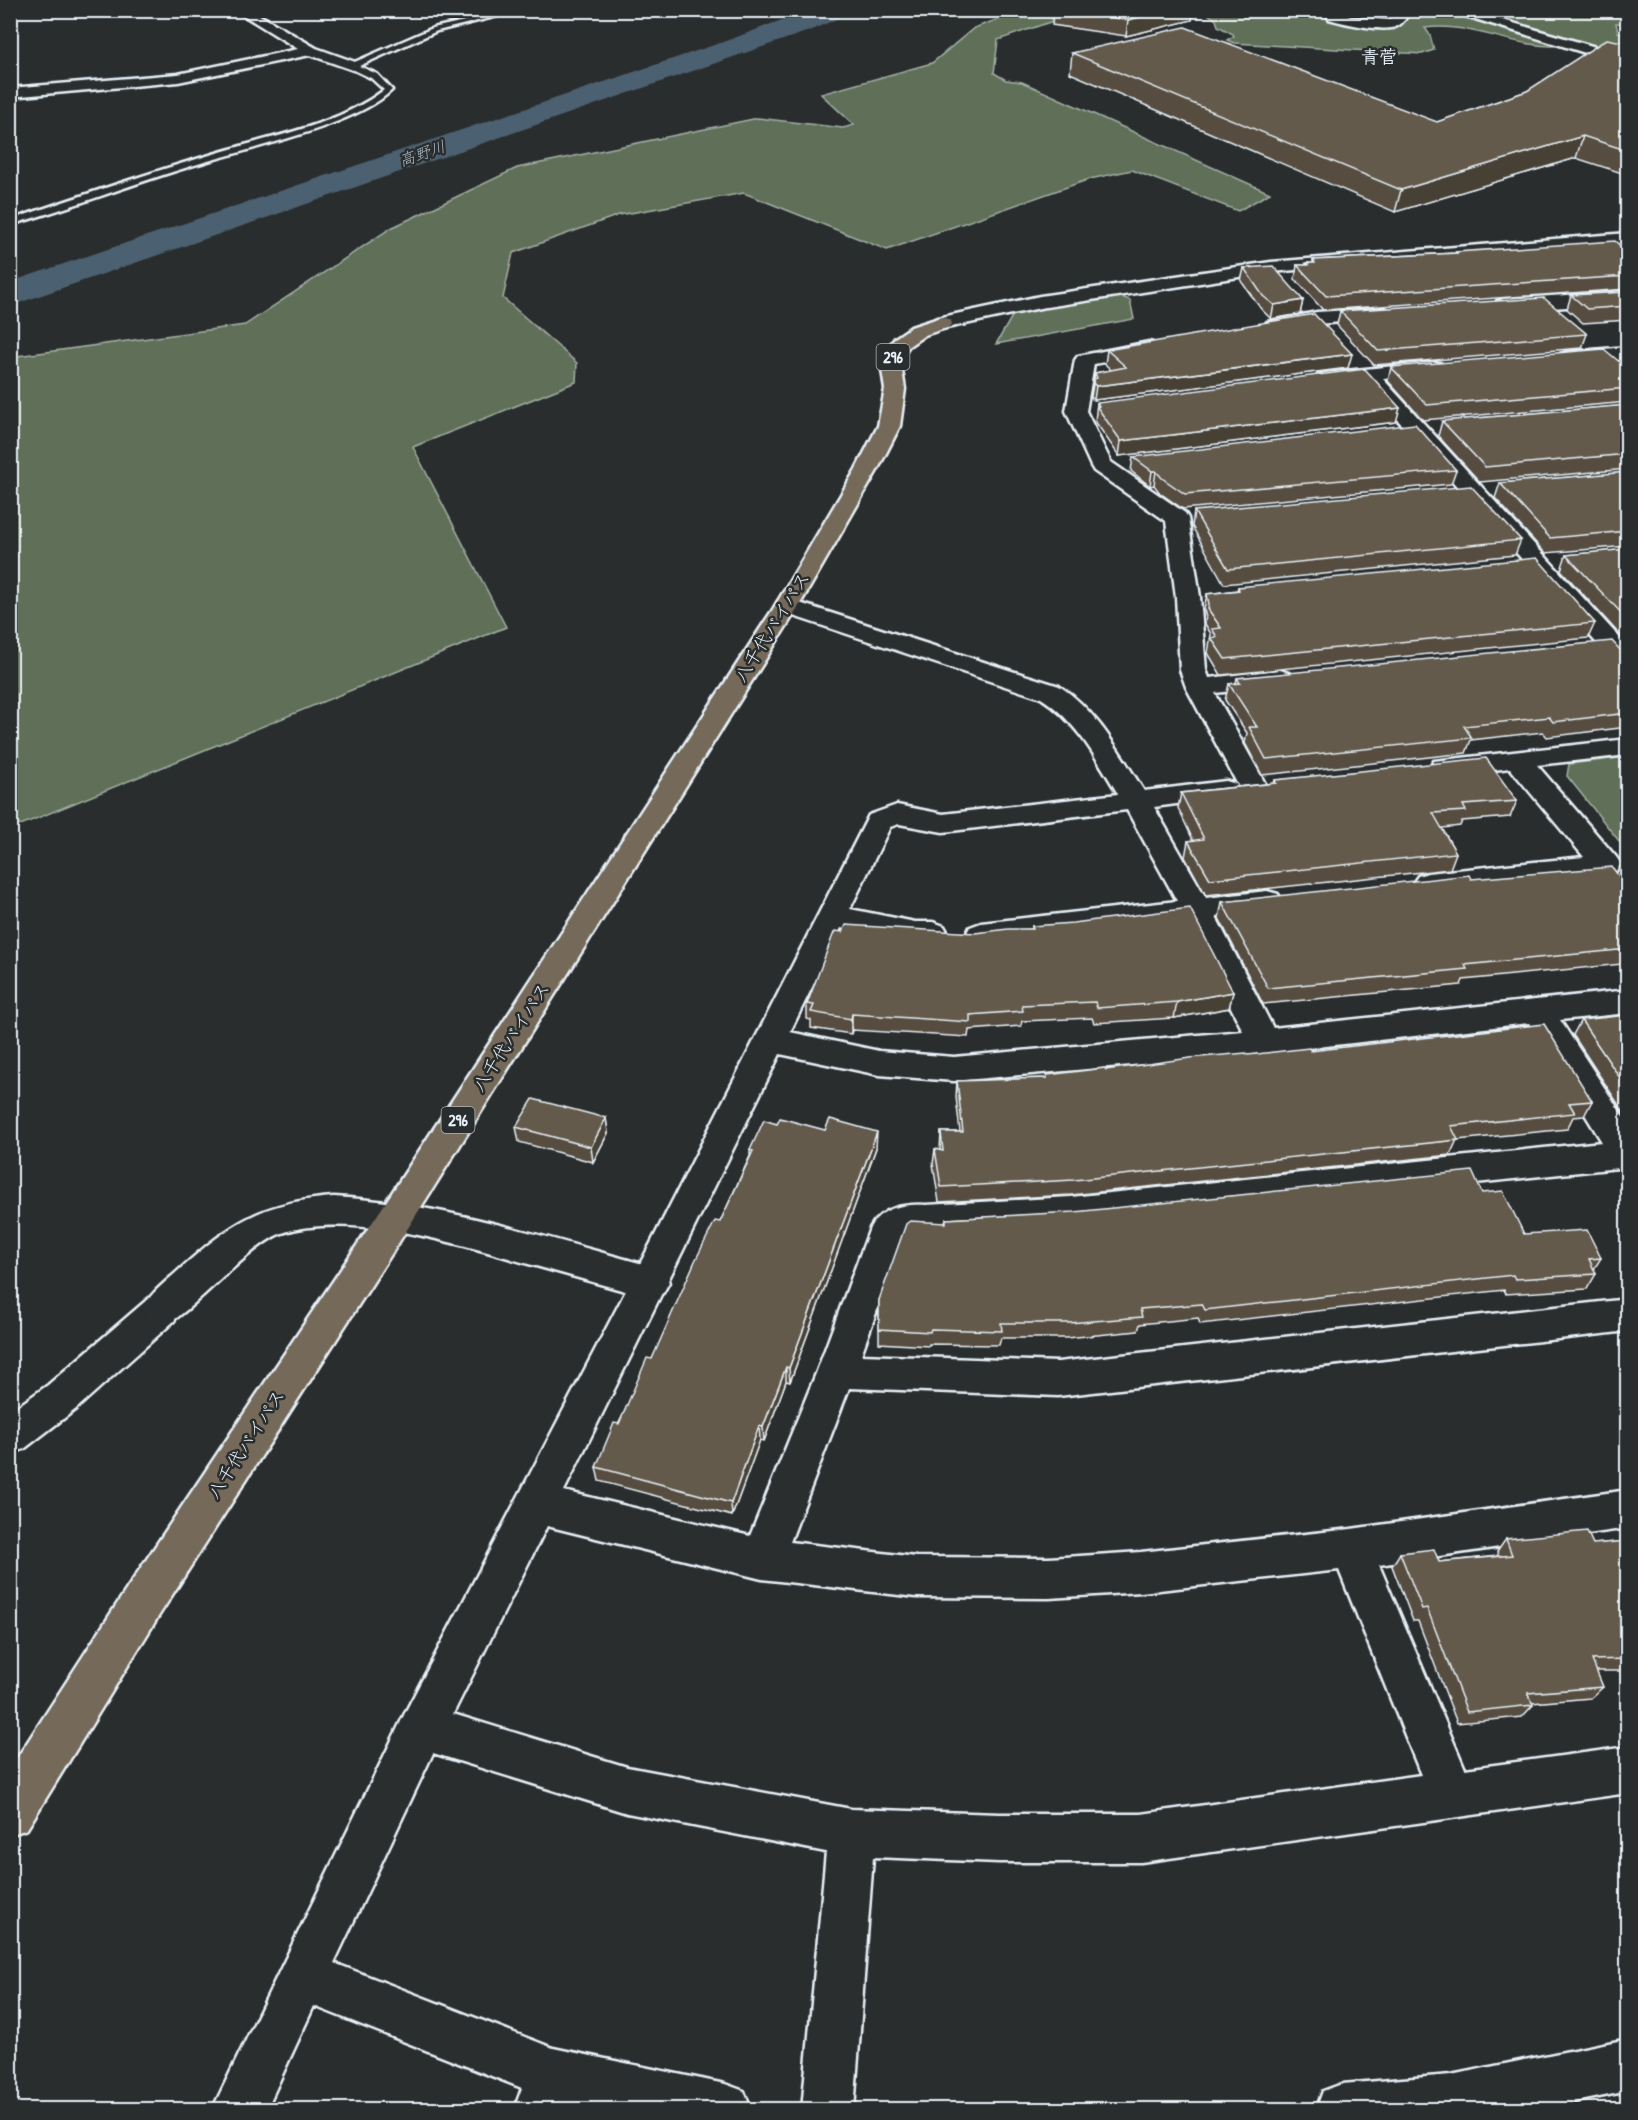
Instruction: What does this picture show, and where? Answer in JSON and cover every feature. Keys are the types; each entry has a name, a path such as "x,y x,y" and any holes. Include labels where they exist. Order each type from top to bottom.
{"highway":[{"name":"八千代バイパス","path":"10,1812 143,1602 395,1218 787,606 867,469 889,426 895,389 891,364 894,353 902,342 918,331 942,323"}],"street":[{"path":"241,10 310,51 353,66"},
{"path":"1331,10 1334,16 1349,21 1389,24 1394,23 1405,10"},
{"path":"1452,10 1597,52 1628,57"},
{"path":"10,93 178,78 310,51"},
{"path":"942,323 1040,302 1271,267 1624,249"},
{"path":"1271,267 1286,284"},
{"path":"1488,306 1628,297"},
{"path":"1302,301 1324,326"},
{"path":"1545,303 1562,318"},
{"path":"1259,328 1324,326 1408,312"},
{"path":"1588,340 1628,375"},
{"path":"238,2109 422,1727 650,1282 879,821 897,814 943,823 1264,786 1199,687 1193,670 1200,596 1177,518 1102,466 1076,411 1085,360 1166,345"},
{"path":"1545,360 1628,353"},
{"path":"1360,366 1473,491 1526,564 1614,650"},
{"path":"1309,381 1360,366 1450,367"},
{"path":"1076,411 1100,408"},
{"path":"1393,431 1440,426"},
{"path":"1102,466 1137,462"},
{"path":"1449,494 1497,489"},
{"path":"1177,518 1201,516"},
{"path":"1526,564 1571,560"},
{"path":"787,606 1050,692 1064,699 1077,712 1136,799 1264,1041"},
{"path":"1199,687 1305,676"},
{"path":"1413,770 1628,747"},
{"path":"1406,886 1606,864 1517,759"},
{"path":"831,916 915,933 974,935 1288,898"},
{"path":"770,1040 879,1063 954,1069 1264,1041 1628,1001"},
{"path":"762,1559 836,1371 888,1228 905,1219 926,1220 1071,1211 1627,1153 1538,1011"},
{"path":"10,1436 62,1397 236,1243 273,1220 303,1213 326,1212 395,1218 456,1230 650,1282"},
{"path":"836,1371 1058,1379 1628,1315"},
{"path":"536,1504 762,1559 916,1577 1049,1578 1141,1572 1351,1549 1628,1509"},
{"path":"1351,1549 1453,1796"},
{"path":"422,1727 627,1790 851,1833 999,1838 1141,1838 1628,1770"},
{"path":"828,2109 851,1833"},
{"path":"302,1976 546,2092 725,2109"},
{"path":"1342,2109 1453,2105 1628,2066"}],"lane":[{"path":"353,66 435,29 503,14 503,10"},
{"path":"10,223 126,183 342,115 380,99 388,90 374,76 353,66"}],"green space":[{"path":"1021,11 1082,11 998,40 994,73 1006,80 1022,82 1270,193 1238,211 1132,170 1090,179 887,250 744,193 619,215 513,253 503,298 577,363 576,382 413,447 506,627 11,829 10,357 245,325 391,228 517,168 758,118 843,128 854,125 821,94 932,63 974,28"},
{"path":"1204,11 1321,11 1342,24 1394,30 1415,11 1445,11 1566,45 1531,44 1479,32 1443,27 1425,28 1430,35 1434,50 1422,54 1234,43 1227,40 1234,36 1233,34 1218,26 1216,20"},
{"path":"1462,11 1625,11 1627,24 1616,23 1618,32 1627,34 1627,55"},
{"path":"1118,296 1130,300 1134,319 996,344 1014,313"},
{"path":"1628,757 1627,851 1567,776 1569,764"}],"building":[{"path":"1066,10 1168,10 1128,20"},
{"path":"1185,27 1437,122 1527,91 1607,39 1628,43 1628,151 1583,136 1401,190 1072,53"},
{"path":"1615,241 1628,251 1628,276 1326,296 1297,265 1315,263 1313,260 1457,253"},
{"path":"1273,266 1303,300 1274,305 1263,296 1244,268"},
{"path":"1628,292 1628,306 1587,309 1571,295"},
{"path":"1544,298 1587,334 1378,351 1340,311"},
{"path":"1314,314 1352,354 1096,386 1093,383 1097,378 1095,373 1126,367 1107,350"},
{"path":"1604,349 1628,369 1628,388 1427,405 1391,367"},
{"path":"1365,369 1400,408 1121,441 1097,407 1099,406 1097,403"},
{"path":"1628,405 1628,454 1485,467 1442,421"},
{"path":"1415,424 1456,470 1185,494 1156,471 1152,471 1133,457"},
{"path":"1628,472 1628,531 1550,538 1500,483"},
{"path":"1471,486 1521,540 1228,569 1194,511"},
{"path":"1628,549 1628,620 1566,555"},
{"path":"1537,558 1595,623 1225,659 1211,638 1217,637 1212,629 1221,628 1208,609 1207,594 1239,590 1238,587"},
{"path":"1612,641 1624,654 1628,655 1628,713 1553,722 1549,717 1464,726 1472,738 1266,759 1249,727 1257,727 1229,684 1240,683 1237,678"},
{"path":"1486,758 1517,801 1463,805 1466,811 1433,813 1456,853 1210,879 1188,841 1204,839 1181,793 1276,783 1275,780"},
{"path":"1612,867 1628,888 1628,949 1465,965 1467,969 1268,988 1222,902 1469,875 1471,879"},
{"path":"1190,908 1233,992 1177,1002 1097,1008 1095,1002 1022,1005 1023,1011 970,1015 970,1022 852,1014 851,1019 811,1012 814,1005 807,1004 833,935 835,931 843,932 846,925 975,933 1033,929 1032,926"},
{"path":"1628,1015 1628,1090 1581,1020"},
{"path":"1544,1024 1592,1101 1569,1103 1575,1113 1451,1126 1458,1140 1074,1180 941,1187 935,1149 943,1151 941,1132 963,1132 957,1081 1047,1078 1047,1075 1105,1068 1106,1070 1190,1058 1246,1053 1248,1055 1309,1048 1311,1051"},
{"path":"533,1099 606,1118 591,1147 516,1127"},
{"path":"780,1118 825,1130 830,1119 877,1132 789,1368 786,1367 763,1427 759,1426 731,1503 596,1467 614,1423 619,1424 647,1358 652,1359 715,1221 720,1222 753,1151 750,1150 764,1120 777,1124"},
{"path":"1472,1171 1482,1193 1503,1191 1524,1234 1587,1230 1601,1258 1589,1259 1596,1274 1515,1279 1513,1275 1205,1310 1202,1304 1140,1309 1142,1317 1069,1323 1001,1323 1002,1331 931,1329 930,1332 879,1329 879,1300 906,1224 910,1221 946,1223 946,1219 1074,1212"},
{"path":"1587,1531 1593,1544 1628,1541 1628,1659 1592,1660 1603,1687 1528,1693 1533,1705 1467,1712 1427,1608 1422,1609 1400,1553 1434,1549 1439,1562 1512,1555 1506,1539"}],"waterway":[{"name":"高野川","path":"10,295 733,48 802,24 833,10"}],"district":[{"name":"青菅","path":"1379,57"}]}
